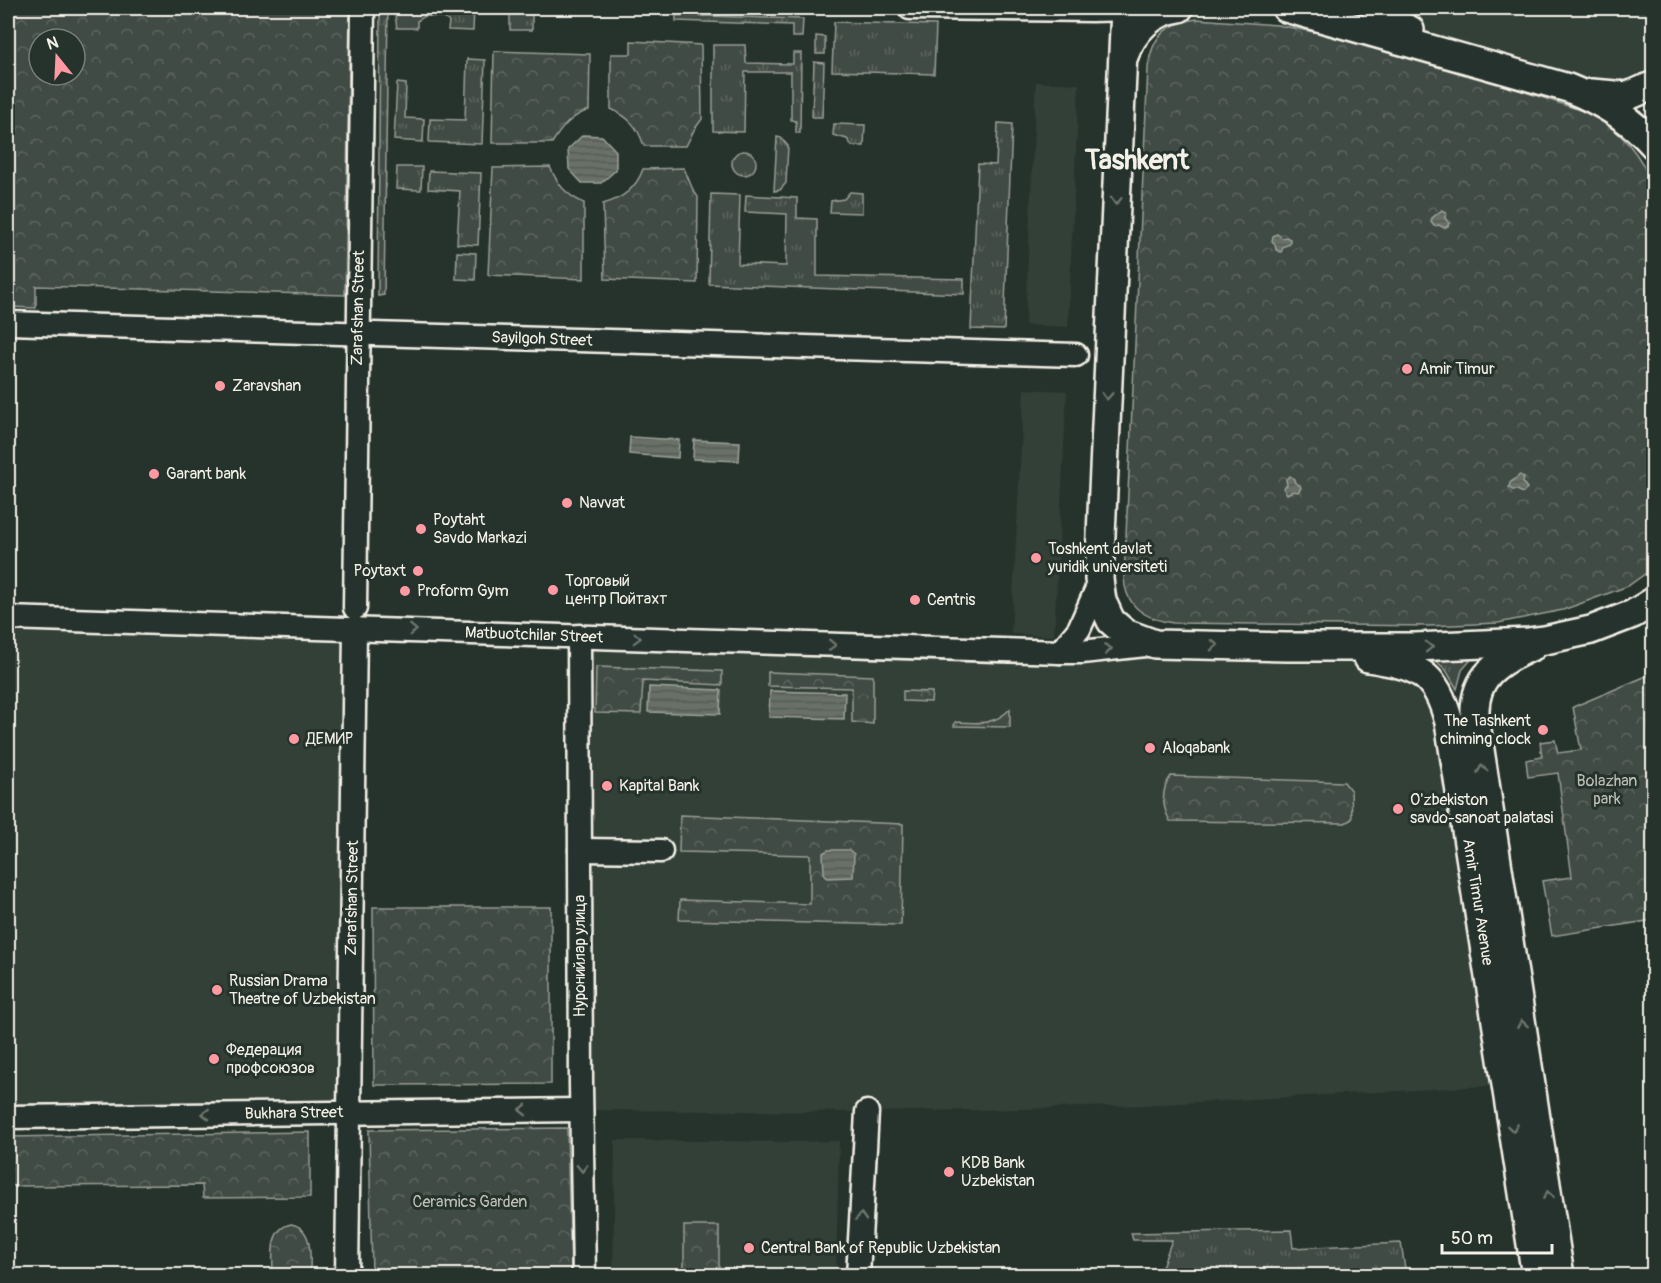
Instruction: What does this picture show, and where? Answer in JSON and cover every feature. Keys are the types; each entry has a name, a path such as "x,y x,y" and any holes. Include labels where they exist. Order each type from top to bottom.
{"main road":[{"path":"1125,8 1099,584 1106,612 1115,626 1131,636 1155,644 1286,647 1448,646 1545,640 1591,630 1633,614 1653,601"},
{"path":"1122,63 1131,41 1144,24 1163,11 1179,8"},
{"path":"1286,8 1568,88 1624,96 1637,94 1653,85"},
{"path":"1375,8 1393,23 1520,74"},
{"path":"1568,88 1614,110 1631,122 1653,145"},
{"name":"Amir Timur Avenue","path":"1545,640 1511,656 1491,670 1478,690 1474,712 1560,1275"},
{"name":"Amir Timur Avenue","path":"1286,647 1369,658 1404,666 1428,678 1442,698 1454,745 1536,1275"}],"street":[{"name":"Zarafshan Street","path":"347,1275 363,8"},
{"path":"910,8 1031,10 1169,8"},
{"name":"Sayilgoh Street","path":"8,323 1076,355"},
{"path":"1060,652 1079,629 1099,584"},
{"path":"1591,630 1653,614"},
{"name":"Matbuotchilar Street","path":"8,618 355,618 579,636 991,651 1082,652 1155,644"},
{"name":"Нуронийлар улица","path":"579,636 584,1275"},
{"path":"580,850 661,851"},
{"name":"Bukhara Street","path":"8,1117 581,1110"},
{"path":"858,1275 867,1112"}],"shaded area":[{"path":"1375,8 1653,8 1653,85 1612,96 1393,23"},
{"path":"1036,82 1079,84 1068,327 1025,325"},
{"path":"583,135 602,136 616,151 616,170 601,183 582,183 569,169 568,149"},
{"path":"1442,210 1446,213 1445,218 1449,223 1444,228 1439,225 1434,226 1431,222 1432,218"},
{"path":"1277,234 1282,238 1290,239 1290,244 1284,246 1281,252 1276,250 1272,241 1273,236"},
{"name":"Toshkent davlat yuridik universiteti","path":"1024,389 1067,391 1054,636 1011,634"},
{"path":"630,437 679,440 678,458 629,454"},
{"path":"694,440 740,442 739,461 693,459"},
{"path":"1520,475 1524,478 1523,483 1527,488 1523,493 1509,487 1510,483"},
{"path":"1290,476 1301,488 1298,492 1293,491 1287,494 1283,488 1287,485 1286,479"},
{"path":"8,618 355,628 349,1112 8,1117"},
{"path":"579,636 1378,660 1428,678 1506,1085 1145,1105 1024,1109 867,1112 581,1110"},
{"path":"649,687 721,690 720,714 648,712"},
{"path":"770,691 845,693 844,719 769,717"},
{"path":"828,850 849,850 854,854 853,877 827,878 824,873 823,853"},
{"path":"615,1140 839,1141 836,1275 613,1276"}],"green space":[{"path":"8,8 350,8 345,295 36,286 36,308 8,307"},
{"path":"380,8 388,8 384,295 378,296"},
{"path":"394,8 474,8 473,31 448,30 449,22 443,17 425,16 417,21 417,28 397,28"},
{"path":"510,8 532,8 532,30 510,30"},
{"path":"676,15 803,19 802,37 792,37 792,25 676,21"},
{"path":"1197,19 1277,25 1319,33 1489,80 1592,114 1612,128 1629,145 1643,164 1653,186 1653,568 1628,586 1563,610 1498,623 1429,626 1173,623 1146,615 1133,604 1124,578 1148,68 1153,48 1162,33 1176,24"},
{"path":"834,22 936,25 934,74 832,71"},
{"path":"816,36 825,37 825,54 816,54"},
{"path":"631,41 701,45 702,119 686,146 644,146 632,123 611,109 611,54 631,54"},
{"path":"713,45 745,45 746,63 793,64 793,53 801,53 800,133 796,133 796,121 791,120 791,72 745,72 744,132 713,131"},
{"path":"494,51 590,54 589,110 577,115 568,123 552,143 492,143"},
{"path":"467,59 485,60 482,144 429,142 430,119 465,120"},
{"path":"814,62 824,63 822,117 812,117"},
{"path":"397,83 406,84 405,118 424,119 423,142 394,140"},
{"path":"998,123 1012,124 1004,330 971,329 978,164 996,165"},
{"path":"834,124 865,125 864,146 852,146 847,139 833,135"},
{"path":"777,137 788,146 786,183 780,190 774,191"},
{"path":"739,151 749,151 756,158 756,168 749,175 739,175 732,168 732,158"},
{"path":"397,167 422,167 421,190 396,189"},
{"path":"550,167 563,189 584,203 584,279 488,275 493,168"},
{"path":"684,168 698,197 697,283 605,279 603,204 628,192 643,169"},
{"path":"429,171 481,173 478,245 457,244 460,191 428,189"},
{"path":"850,192 862,193 862,213 830,212 831,201 844,199"},
{"path":"711,194 740,195 738,264 786,266 787,214 745,212 746,195 797,198 797,218 817,219 817,276 964,279 964,294 709,284"},
{"path":"457,252 476,253 475,280 456,279"},
{"path":"1476,654 1462,670 1457,689 1446,670 1433,658"},
{"path":"596,667 722,671 722,685 643,681 641,714 595,713"},
{"path":"768,672 873,676 873,724 852,722 852,688 768,686"},
{"name":"Bolazhan park","path":"1649,675 1654,680 1653,920 1552,936 1542,881 1572,877 1558,773 1528,777 1526,760 1542,757 1540,742 1555,740 1558,753 1581,750 1573,707"},
{"path":"903,691 932,692 931,702 903,701"},
{"path":"1010,709 1010,727 954,726 955,722 991,721"},
{"path":"1171,776 1344,782 1351,791 1352,819 1345,823 1170,821 1163,798 1165,787"},
{"path":"680,815 903,824 901,925 679,920 680,900 810,904 810,855 679,852"},
{"path":"373,907 551,907 551,1084 374,1085"},
{"name":"Ceramics Garden","path":"567,1128 571,1275 372,1275 369,1130"},
{"path":"310,1132 310,1197 203,1198 202,1185 9,1186 10,1220 8,1220 8,1137"},
{"path":"291,1224 304,1231 307,1237 310,1252 310,1275 273,1275 275,1238 278,1232"},
{"path":"684,1226 719,1226 719,1275 684,1275"},
{"path":"1291,1230 1293,1248 1401,1243 1406,1275 1159,1275 1172,1240 1133,1240 1131,1233"}],"place":[{"name":"Amir Timur","path":"1407,369"},
{"name":"Zaravshan","path":"220,386"},
{"name":"Garant bank","path":"154,474"},
{"name":"Navvat","path":"567,503"},
{"name":"Poytaht Savdo Markazi","path":"421,529"},
{"name":"Toshkent davlat yuridik universiteti","path":"1036,558"},
{"name":"Poytaxt","path":"418,571"},
{"name":"Торговый центр Пойтахт","path":"553,590"},
{"name":"Proform Gym","path":"405,591"},
{"name":"Centris","path":"915,600"},
{"name":"The Tashkent chiming clock","path":"1543,730"},
{"name":"ДЕМИР","path":"294,739"},
{"name":"Aloqabank","path":"1150,748"},
{"name":"Kapital Bank","path":"607,786"},
{"name":"O'zbekiston savdo-sanoat palatasi","path":"1398,809"},
{"name":"Russian Drama Theatre of Uzbekistan","path":"217,990"},
{"name":"Федерация профсоюзов","path":"214,1059"},
{"name":"KDB Bank Uzbekistan","path":"949,1172"},
{"name":"Central Bank of Republic Uzbekistan","path":"749,1248"}],"district":[{"name":"Tashkent","path":"1137,160"}]}
